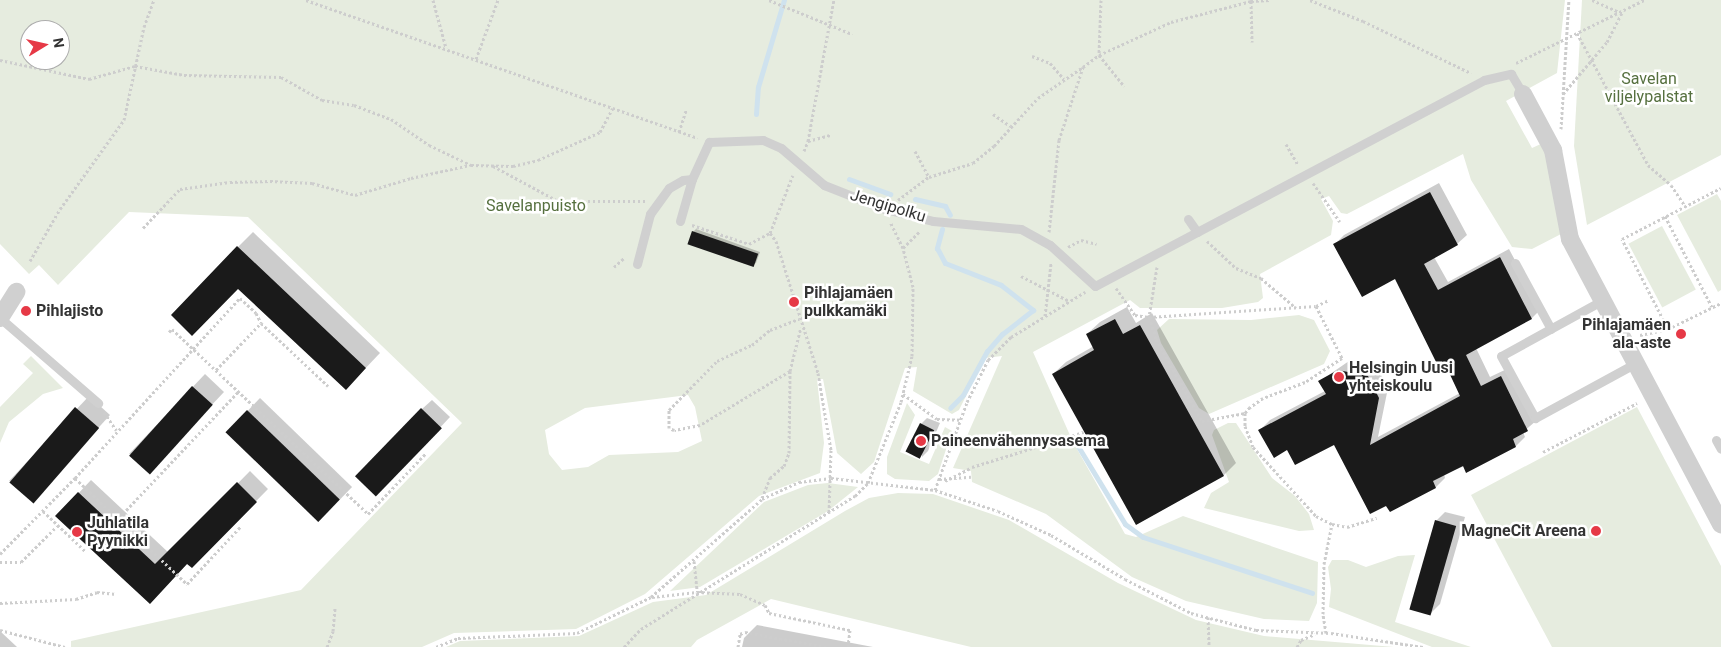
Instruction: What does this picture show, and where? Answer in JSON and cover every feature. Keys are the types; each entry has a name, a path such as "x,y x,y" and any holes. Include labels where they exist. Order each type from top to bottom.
{"street":[{"path":"1524,94 1553,150 1570,238 1721,524"},
{"path":"0,318 16,292"}],"lane":[{"path":"1095,286 1484,80 1511,74 1524,94"},
{"name":"Jengipolku","path":"708,142 763,140 781,148 797,165 824,185 885,209 934,220 1021,229 1050,245 1095,286"},
{"path":"680,222 692,179 708,142"},
{"path":"638,264 650,214 669,188 692,179"},
{"path":"1188,219 1197,232"},
{"path":"1515,263 1551,329"},
{"path":"1603,300 1501,356 1535,418 1636,363"},
{"path":"0,318 98,403"},
{"path":"1716,440 1721,449"}],"path":[{"path":"30,261 60,209 124,120 135,66 154,0"},
{"path":"306,0 708,142"},
{"path":"433,0 446,49"},
{"path":"476,59 498,0"},
{"path":"770,0 852,34"},
{"path":"680,222 749,244 770,233 808,141 834,0"},
{"path":"1101,0 1099,55 1124,86"},
{"path":"1249,0 1252,42"},
{"path":"624,647 641,629 697,592 829,513 855,496 868,483 903,394 912,356 915,322 913,287 903,248 885,209 929,177 973,163 994,146 1010,126 1038,98 1099,55 1172,22 1249,0 1270,0"},
{"path":"1310,0 1380,29 1484,80 1644,0"},
{"path":"1553,150 1561,131 1569,0"},
{"path":"1592,0 1619,12"},
{"path":"1563,95 1608,42 1624,10"},
{"path":"1577,33 1648,165 1671,185 1685,206"},
{"path":"1032,56 1050,63 1064,80"},
{"path":"0,60 89,79 135,66 184,74 281,77 322,100 354,105 391,119 429,145 470,165"},
{"path":"1045,316 1050,245 1049,219 1059,140 1083,66"},
{"path":"143,228 180,188 230,182 312,182 355,195 411,178 470,165 513,166 538,160 600,132 613,108"},
{"path":"679,132 686,110"},
{"path":"993,114 1010,126"},
{"path":"808,141 830,135"},
{"path":"915,151 929,177"},
{"path":"492,166 558,202 660,201"},
{"path":"1668,329 1622,238 1721,188"},
{"path":"1665,216 1712,307"},
{"path":"903,248 934,220"},
{"path":"1197,232 1236,268 1261,278 1296,308"},
{"path":"770,233 776,241 801,327 818,373 831,450 829,513"},
{"path":"1059,253 1081,240 1097,244"},
{"path":"1160,252 1149,317 1156,339 1202,421 1245,413 1263,398 1305,382 1342,358 1316,306"},
{"path":"1021,276 1048,288 1070,301"},
{"path":"1106,281 1114,284 1135,315 1149,317 1296,308 1316,306 1328,300"},
{"path":"935,490 961,420 988,360 1011,337 1095,286"},
{"path":"0,554 75,478 116,430 240,298 256,313 261,323 328,386"},
{"path":"1634,336 1668,329 1721,303"},
{"path":"790,371 700,425 674,430 669,428 669,410 717,361 752,345 770,330 799,319"},
{"path":"216,370 261,323"},
{"path":"762,499 770,478 784,466 789,453 790,371 801,327"},
{"path":"170,332 172,329 193,348 368,514 426,453"},
{"path":"118,519 238,392"},
{"path":"903,394 937,419 961,420"},
{"path":"1544,452 1653,395"},
{"path":"98,403 116,430"},
{"path":"1245,413 1245,426 1253,447 1316,516 1332,524 1347,527 1377,518"},
{"path":"945,481 972,467 1084,432"},
{"path":"939,479 945,481 971,476"},
{"path":"75,478 187,584 241,526"},
{"path":"436,647 458,638 577,633 651,597 762,499 799,482 831,478 935,490 998,510 1051,535 1125,580 1191,612 1208,617 1256,630 1326,633 1423,647"},
{"path":"43,511 86,552"},
{"path":"1326,633 1323,614 1324,564 1332,524"},
{"path":"0,562 21,562 57,526"},
{"path":"694,561 697,592"},
{"path":"0,603 76,599 96,592 116,594"},
{"path":"651,597 697,592 740,594 765,605 769,613 850,630 848,647"},
{"path":"327,647 333,631 335,607"},
{"path":"1208,617 1208,647"},
{"path":"0,630 65,647"},
{"path":"738,647 740,634 745,632 826,647"},
{"path":"1297,647 1300,640 1318,633"}],"green space":[{"name":"Savelanpuisto","path":"0,0 1565,0 1557,73 1506,101 1532,148 1543,143 1563,233 1532,249 1512,247 1471,180 1463,154 1347,214 1341,213 1329,196 1321,199 1333,221 1331,235 1260,274 1263,298 1258,302 1222,308 1140,308 1130,300 1033,352 1073,442 1125,534 1136,537 1183,516 1318,562 1317,603 1309,621 1264,619 1186,601 1132,577 1046,514 972,482 971,471 953,468 1002,356 985,358 959,410 952,414 913,391 917,367 905,368 874,462 861,474 837,453 823,379 817,379 824,443 820,473 759,496 645,594 576,629 454,633 422,647 71,647 71,641 301,590 462,423 248,217 129,212 58,285 39,265 29,274 0,244","holes":["688,395 695,407 702,441 678,452 609,455 588,467 562,470 549,454 545,430 585,408"]},
{"name":"Savelan viljelypalstat","path":"1582,0 1721,0 1721,155 1587,225 1574,146"},
{"path":"1717,194 1721,201 1721,290 1718,292 1677,215"},
{"path":"1662,226 1696,290 1662,307 1628,244"},
{"path":"1299,315 1314,320 1330,351 1324,364 1209,414 1199,408 1161,343 1157,330 1169,319 1251,320"},
{"path":"31,356 63,388 43,394 9,422 0,443 0,407 33,373 23,364"},
{"path":"907,403 915,415 900,452 929,464 945,427 952,431 938,474 929,481 895,479 887,474 887,457"},
{"name":"MagneCit Areena","path":"1637,407 1721,566 1721,647 1552,647 1471,495"},
{"path":"1228,423 1236,423 1272,478 1295,496 1309,514 1314,530 1299,531 1204,508 1211,493 1229,482 1212,435 1214,430"},
{"path":"828,483 858,487 828,511 700,587 670,591 764,502 808,485"},
{"path":"898,493 933,494 1009,520 1118,583 1196,620 1264,636 1394,647 971,647 771,599 697,640 691,647 446,647 460,641 579,636 653,602 706,595 869,498"},
{"path":"1415,555 1395,622 1471,647 1432,647 1329,607 1331,589 1328,567 1332,560 1348,560 1366,567 1398,556"}],"building":[{"path":"1430,192 1458,245 1424,264 1438,290 1500,257 1532,319 1466,355 1481,386 1501,376 1528,431 1513,439 1516,447 1466,473 1463,466 1433,481 1436,488 1390,512 1386,506 1370,514 1334,445 1295,465 1287,450 1274,458 1258,430 1326,394 1318,381 1338,370 1368,376 1379,398 1370,445 1460,396 1446,366 1440,370 1395,279 1362,297 1333,244"},
{"path":"692,231 758,254 754,267 687,244"},
{"path":"237,246 366,368 346,390 238,289 192,336 171,315"},
{"path":"1115,319 1123,334 1140,325 1224,476 1136,525 1052,374 1094,350 1086,334"},
{"path":"192,386 213,405 150,475 129,456"},
{"path":"75,407 99,428 34,503 9,482"},
{"path":"421,408 442,428 376,496 355,476"},
{"path":"247,410 340,500 318,522 225,432"},
{"name":"Paineenvähennysasema","path":"920,423 934,430 920,459 905,452"},
{"path":"237,482 257,502 192,568 187,564 150,604 55,516 78,492 155,564"},
{"path":"1435,520 1456,526 1431,615 1409,609"}],"waterway":[{"path":"756,114 758,87 784,0"},
{"path":"849,179 890,194"},
{"path":"915,199 945,206 950,215"},
{"path":"942,229 937,248 945,263 1001,285 1033,310 1002,334 987,351 963,395 950,408"},
{"path":"1076,443 1125,524 1143,537 1312,593"}],"place":[{"name":"Pihlajamäen pulkkamäki","path":"794,302"},
{"name":"Pihlajisto","path":"26,311"},
{"name":"Pihlajamäen ala-aste","path":"1681,334"},
{"name":"Helsingin Uusi yhteiskoulu","path":"1339,377"},
{"name":"Paineenvähennysasema","path":"921,441"},
{"name":"MagneCit Areena","path":"1596,531"},
{"name":"Juhlatila Pyynikki","path":"77,532"}]}
